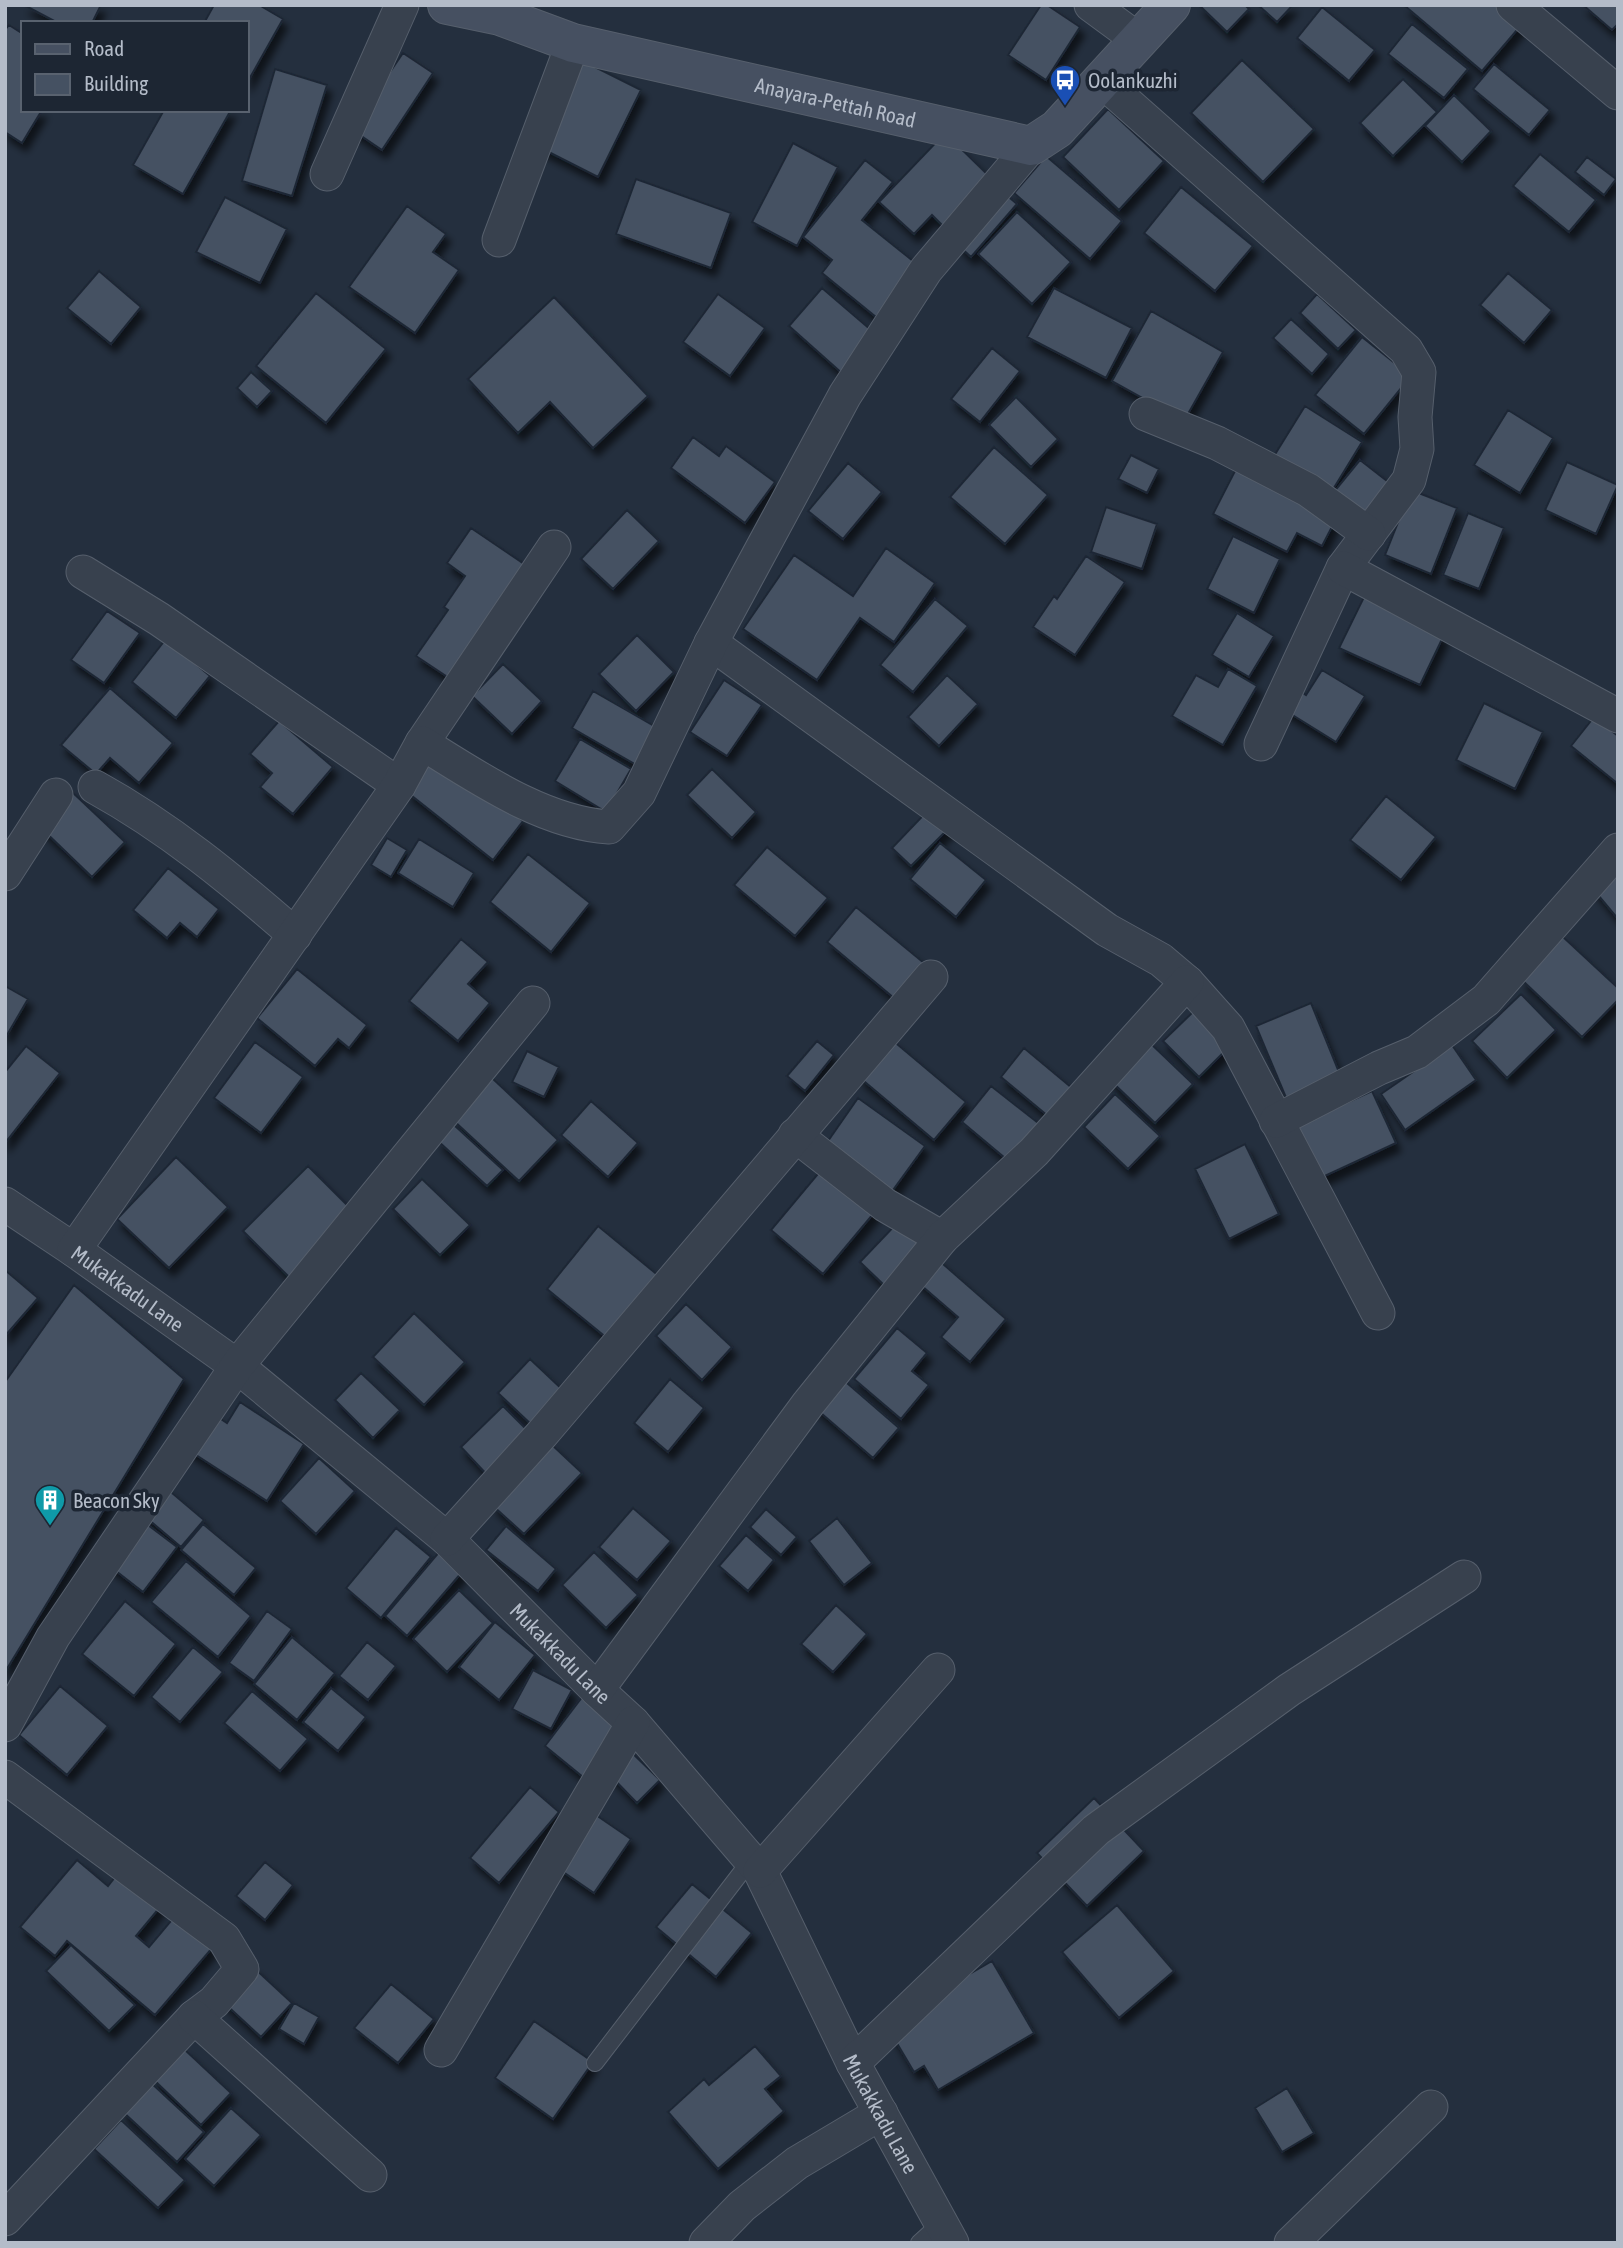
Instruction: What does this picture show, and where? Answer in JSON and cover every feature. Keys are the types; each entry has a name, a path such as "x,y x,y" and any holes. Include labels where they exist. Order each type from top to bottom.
{"main road":[{"name":"Anayara-Pettah Road","path":"447,5 503,11 573,43 1031,146"},
{"path":"1031,146 1057,129 1171,5"}],"street":[{"path":"327,174 402,5"},
{"path":"1091,5 1140,41"},
{"path":"1513,5 1618,93"},
{"path":"499,240 573,43"},
{"path":"1101,80 1406,350 1419,372 1415,417 1417,449 1409,480 1343,568 1261,744"},
{"path":"422,743 509,797 587,826 608,827 639,793 711,643 845,395 926,270 1031,146"},
{"path":"1146,414 1217,443 1308,490 1369,534"},
{"path":"74,1250 399,785 422,743 554,547"},
{"path":"1343,568 1618,716"},
{"path":"83,572 159,619 399,785"},
{"path":"711,643 1107,930 1161,960 1187,982 1228,1028 1378,1313"},
{"path":"94,787 125,804 223,872 295,934"},
{"path":"5,874 56,795"},
{"path":"1276,1121 1379,1068 1417,1052 1486,1000 1618,850"},
{"path":"447,1539 542,1434 931,977"},
{"path":"597,1690 808,1404 942,1238 1034,1152 1187,982"},
{"path":"5,1725 53,1637 237,1366 533,1003"},
{"path":"794,1135 885,1205 942,1238"},
{"name":"Mukakkadu Lane","path":"5,1204 237,1366 447,1539 633,1723 755,1866 853,2063 881,2113 937,2236"},
{"path":"853,2063 1096,1830 1289,1690 1464,1577"},
{"path":"755,1866 938,1670"},
{"path":"441,2050 633,1723"},
{"path":"5,1777 224,1939 242,1969 214,2002 194,2017 5,2219"},
{"path":"194,2017 370,2175"},
{"path":"1291,2243 1431,2107"},
{"path":"706,2243 742,2206 797,2163 881,2113"}],"lane":[{"path":"594,2063 755,1866"}],"building":[{"path":"24,5 101,5 93,21 54,21"},
{"path":"214,5 259,5 283,19 248,81 248,21 205,21"},
{"path":"1041,5 1047,5 1080,27 1046,80 1008,55"},
{"path":"1199,5 1245,5 1249,9 1227,32"},
{"path":"1258,5 1293,5 1277,22"},
{"path":"1502,5 1523,23 1482,71 1405,6"},
{"path":"1583,5 1618,5 1618,24 1612,30"},
{"path":"1322,7 1375,50 1349,81 1297,38"},
{"path":"1412,24 1468,69 1444,98 1388,54"},
{"path":"9,25 21,33 21,112 41,112 22,143 5,132 5,30"},
{"path":"403,53 433,73 382,150 351,129"},
{"path":"567,53 641,90 598,177 523,139"},
{"path":"1242,60 1314,129 1263,182 1191,113"},
{"path":"1494,64 1550,110 1529,135 1473,89"},
{"path":"275,69 327,85 292,196 242,181"},
{"path":"1403,79 1437,112 1393,156 1360,123"},
{"path":"1454,95 1491,131 1462,162 1425,126"},
{"path":"1108,109 1164,161 1119,210 1063,157"},
{"path":"163,112 230,112 183,194 133,165"},
{"path":"945,133 990,177 943,226 932,215 914,234 879,202"},
{"path":"793,143 838,167 797,246 752,222"},
{"path":"1540,154 1596,200 1569,232 1513,186"},
{"path":"1046,156 1122,221 1090,259 1014,193"},
{"path":"1587,157 1616,179 1604,195 1575,172"},
{"path":"865,160 893,182 862,220 918,265 876,317 822,273 832,260 803,237"},
{"path":"636,179 731,213 711,268 616,234"},
{"path":"1181,187 1253,246 1215,291 1144,233"},
{"path":"1004,193 1017,204 971,257 958,245"},
{"path":"225,197 287,229 260,283 196,252"},
{"path":"407,206 446,234 433,252 459,270 415,333 349,287"},
{"path":"1017,212 1071,262 1032,304 978,254"},
{"path":"99,271 141,307 111,344 67,308"},
{"path":"1508,273 1552,310 1524,343 1480,305"},
{"path":"822,288 878,336 844,375 789,326"},
{"path":"1054,288 1132,328 1106,378 1027,337"},
{"path":"316,293 386,349 326,423 256,366"},
{"path":"718,294 765,328 730,376 683,342"},
{"path":"1317,294 1356,330 1338,349 1300,313"},
{"path":"554,297 648,396 593,448 550,402 518,433 468,379"},
{"path":"1151,311 1223,352 1184,421 1112,381"},
{"path":"1291,319 1329,354 1312,374 1273,338"},
{"path":"1362,337 1411,376 1364,434 1315,395"},
{"path":"992,348 1020,371 980,422 951,399"},
{"path":"251,372 272,391 257,407 237,388"},
{"path":"1016,397 1058,439 1031,467 989,425"},
{"path":"1305,406 1362,442 1332,491 1274,456"},
{"path":"1508,410 1553,438 1520,493 1474,465"},
{"path":"693,437 719,456 726,446 775,482 745,523 671,468"},
{"path":"994,447 1048,495 1005,544 950,497"},
{"path":"1131,455 1159,469 1147,493 1118,479"},
{"path":"1360,460 1396,488 1368,522 1333,493"},
{"path":"1567,462 1618,485 1596,534 1545,510"},
{"path":"848,463 882,492 843,539 808,511"},
{"path":"1236,469 1336,519 1322,546 1297,533 1287,552 1213,514"},
{"path":"1411,490 1457,508 1431,574 1385,555"},
{"path":"1106,507 1157,524 1142,569 1091,552"},
{"path":"627,510 659,541 613,589 581,559"},
{"path":"1468,513 1504,528 1479,589 1443,575"},
{"path":"471,528 530,568 452,680 416,656 448,610 444,607 465,576 447,563"},
{"path":"1233,536 1280,559 1254,613 1207,589"},
{"path":"886,548 935,583 894,642 860,618 817,680 743,629 794,555 853,596"},
{"path":"1086,556 1125,582 1075,655 1033,627 1054,596 1057,599"},
{"path":"1364,597 1444,635 1420,685 1339,648"},
{"path":"935,599 968,626 913,692 880,665"},
{"path":"107,611 140,633 104,683 71,660"},
{"path":"1237,613 1274,636 1249,677 1212,655"},
{"path":"637,635 674,672 636,711 599,674"},
{"path":"166,639 210,676 176,718 132,682"},
{"path":"503,664 542,701 512,734 472,696"},
{"path":"1228,669 1257,686 1223,745 1172,716 1196,675 1218,687"},
{"path":"1322,670 1365,696 1336,742 1278,706 1291,685 1306,695"},
{"path":"947,675 978,704 939,746 908,717"},
{"path":"724,680 762,705 727,756 690,732"},
{"path":"110,688 173,743 139,783 110,758 96,774 61,745"},
{"path":"593,691 661,730 640,767 572,728"},
{"path":"1484,703 1543,732 1515,789 1456,760"},
{"path":"1594,717 1618,736 1617,783 1571,746"},
{"path":"279,721 333,767 293,814 260,787 272,773 250,754"},
{"path":"580,739 631,769 606,812 555,781"},
{"path":"437,754 523,821 493,860 407,792"},
{"path":"712,769 756,812 732,838 687,795"},
{"path":"70,790 125,842 92,877 38,825"},
{"path":"1386,796 1436,837 1401,880 1350,840"},
{"path":"935,803 955,822 911,866 892,848"},
{"path":"387,838 407,850 391,877 371,865"},
{"path":"419,839 474,873 453,907 398,873"},
{"path":"940,843 986,880 956,917 910,879"},
{"path":"767,847 828,898 795,936 734,885"},
{"path":"528,854 590,903 551,952 490,902"},
{"path":"168,868 219,909 197,937 180,923 167,938 133,910"},
{"path":"1618,869 1618,919 1593,889"},
{"path":"856,907 924,963 894,998 827,942"},
{"path":"1562,936 1618,988 1618,1000 1582,1037 1522,980"},
{"path":"461,939 488,962 468,984 490,1003 458,1041 409,1001"},
{"path":"297,969 367,1025 349,1048 338,1039 315,1066 257,1018"},
{"path":"5,986 28,999 7,1035 5,1034"},
{"path":"1521,994 1556,1030 1507,1078 1472,1041"},
{"path":"1311,1003 1341,1077 1287,1100 1256,1026"},
{"path":"1195,1010 1231,1045 1199,1077 1163,1041"},
{"path":"891,1039 966,1102 934,1140 859,1077"},
{"path":"817,1041 834,1055 805,1091 787,1076"},
{"path":"1148,1041 1193,1084 1155,1123 1110,1080"},
{"path":"255,1042 303,1077 261,1133 214,1098"},
{"path":"1452,1045 1476,1080 1405,1130 1381,1094"},
{"path":"26,1046 60,1073 5,1143 5,1072"},
{"path":"1024,1048 1078,1093 1054,1121 1001,1077"},
{"path":"527,1051 559,1067 544,1097 512,1082"},
{"path":"492,1078 558,1140 519,1181 453,1120"},
{"path":"991,1086 1042,1126 1011,1163 962,1122"},
{"path":"1372,1091 1396,1143 1314,1181 1290,1129"},
{"path":"1115,1094 1160,1136 1128,1169 1084,1127"},
{"path":"858,1098 925,1146 885,1201 819,1154"},
{"path":"591,1101 638,1143 608,1177 561,1135"},
{"path":"454,1125 503,1170 487,1186 438,1141"},
{"path":"1245,1144 1279,1214 1229,1239 1195,1169"},
{"path":"176,1157 228,1207 169,1268 117,1219"},
{"path":"827,1163 879,1207 823,1274 771,1230"},
{"path":"308,1166 354,1212 289,1277 243,1231"},
{"path":"422,1179 470,1225 440,1255 393,1209"},
{"path":"900,1220 925,1243 885,1286 860,1262"},
{"path":"598,1226 665,1281 613,1343 547,1289"},
{"path":"935,1257 1006,1319 970,1362 941,1337 958,1317 915,1280"},
{"path":"5,1270 38,1298 5,1336"},
{"name":"Beacon Sky","path":"74,1285 184,1379 5,1672 5,1382"},
{"path":"686,1304 732,1347 702,1380 656,1336"},
{"path":"414,1313 465,1362 424,1405 373,1357"},
{"path":"897,1328 927,1353 912,1371 929,1385 901,1419 854,1379"},
{"path":"530,1359 566,1393 534,1427 498,1393"},
{"path":"361,1373 400,1410 373,1438 335,1400"},
{"path":"840,1377 899,1428 873,1458 814,1407"},
{"path":"670,1379 704,1408 668,1452 634,1423"},
{"path":"240,1402 304,1444 267,1501 179,1444 203,1407 227,1423"},
{"path":"503,1406 534,1437 491,1479 461,1447"},
{"path":"550,1443 582,1473 524,1534 492,1505"},
{"path":"319,1458 355,1491 316,1534 280,1501"},
{"path":"165,1487 204,1520 181,1547 142,1514"},
{"path":"633,1508 671,1541 637,1580 599,1547"},
{"path":"766,1509 797,1537 781,1555 750,1527"},
{"path":"837,1518 872,1563 844,1585 809,1541"},
{"path":"140,1519 177,1547 143,1592 107,1564"},
{"path":"203,1524 256,1568 234,1595 181,1550"},
{"path":"506,1526 556,1569 538,1591 486,1550"},
{"path":"396,1528 431,1557 381,1618 346,1588"},
{"path":"746,1535 774,1560 748,1591 719,1566"},
{"path":"440,1551 463,1571 407,1636 385,1616"},
{"path":"594,1552 638,1595 606,1628 562,1585"},
{"path":"186,1561 251,1616 218,1657 151,1602"},
{"path":"459,1590 493,1623 447,1672 413,1639"},
{"path":"125,1601 176,1644 134,1696 82,1654"},
{"path":"836,1605 867,1634 833,1672 801,1644"},
{"path":"267,1611 292,1629 254,1681 229,1663"},
{"path":"495,1622 535,1655 499,1700 459,1667"},
{"path":"292,1637 335,1673 297,1720 254,1684"},
{"path":"367,1642 396,1666 368,1700 339,1676"},
{"path":"193,1647 223,1672 180,1722 151,1697"},
{"path":"533,1670 572,1690 551,1729 512,1709"},
{"path":"60,1686 108,1726 67,1775 19,1735"},
{"path":"331,1688 366,1717 338,1751 303,1722"},
{"path":"252,1691 308,1739 280,1771 224,1723"},
{"path":"583,1696 622,1726 583,1777 545,1746"},
{"path":"627,1748 660,1780 637,1803 605,1770"},
{"path":"530,1787 559,1812 499,1883 470,1858"},
{"path":"1094,1798 1144,1851 1087,1906 1037,1853"},
{"path":"593,1813 631,1839 594,1893 556,1867"},
{"path":"77,1860 108,1886 119,1872 161,1906 136,1936 149,1947 175,1916 213,1947 155,2015 67,1941 55,1956 20,1927"},
{"path":"265,1862 293,1885 265,1920 236,1896"},
{"path":"692,1884 752,1933 716,1977 656,1927"},
{"path":"1117,1905 1174,1971 1119,2018 1062,1952"},
{"path":"71,1945 135,2005 109,2031 46,1971"},
{"path":"992,1961 1034,2033 938,2090 924,2066 914,2072 885,2023"},
{"path":"252,1966 292,2003 261,2037 221,2000"},
{"path":"391,1984 434,2019 398,2063 354,2028"},
{"path":"294,2003 319,2017 304,2044 279,2029"},
{"path":"534,2021 593,2062 553,2119 495,2078"},
{"path":"755,2046 781,2076 765,2089 784,2111 718,2169 668,2112 704,2079 709,2085"},
{"path":"184,2049 231,2093 201,2125 154,2080"},
{"path":"149,2081 204,2132 177,2162 122,2111"},
{"path":"1287,2088 1314,2133 1282,2152 1255,2108"},
{"path":"231,2108 261,2135 214,2186 185,2159"},
{"path":"121,2120 185,2180 158,2208 94,2149"}],"place":[{"name":"Oolankuzhi","path":"1065,107"},
{"name":"Beacon Sky","path":"50,1527"}]}
